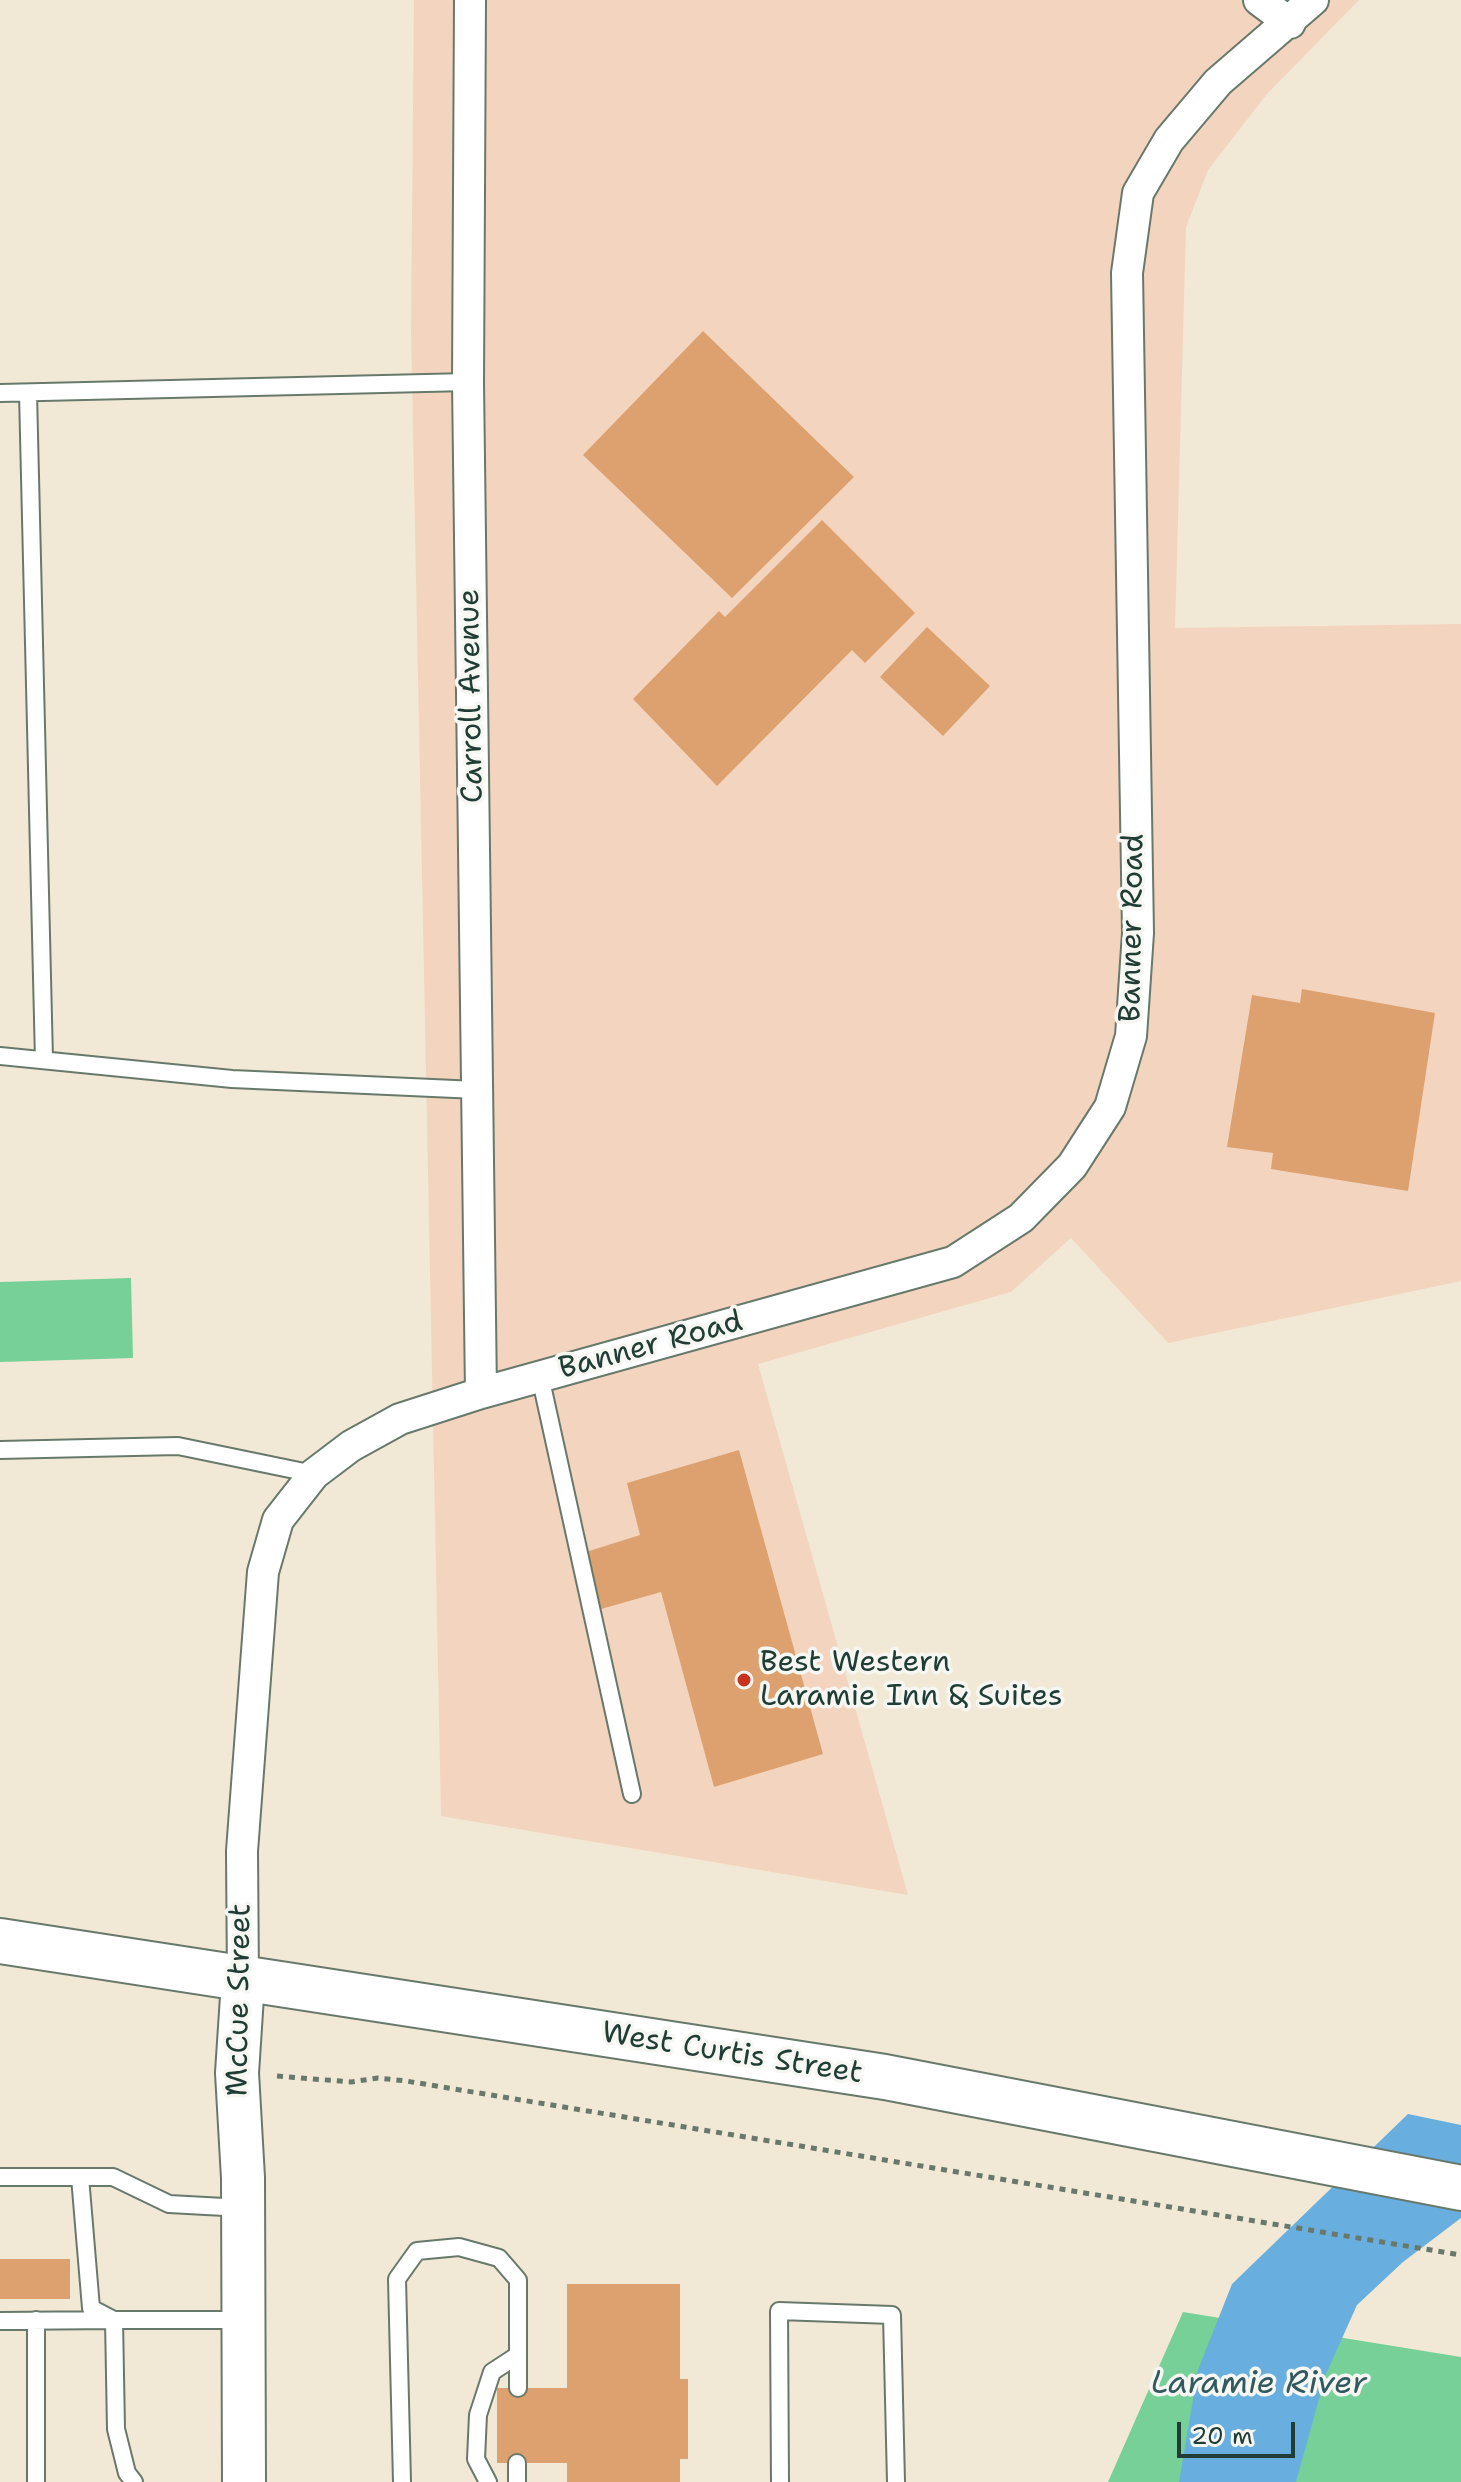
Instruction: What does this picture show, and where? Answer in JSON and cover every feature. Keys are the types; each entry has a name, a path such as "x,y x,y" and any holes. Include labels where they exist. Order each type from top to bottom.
{"main road":[{"name":"West Curtis Street","path":"0,1941 243,1981 885,2077 1461,2188"},
{"name":"McCue Street","path":"243,1981 237,2073 243,2208 244,2482"}],"street":[{"name":"Carroll Avenue","path":"470,0 468,382 481,1393"},
{"path":"1259,0 1290,23"},
{"name":"Banner Road","path":"278,1520 314,1474 351,1446 400,1419 540,1376 953,1262 1021,1218 1072,1166 1110,1107 1131,1036 1138,933 1127,273 1138,193 1169,140 1218,82 1313,0"},
{"name":"McCue Street","path":"243,1981 242,1851 253,1673 263,1572 278,1520"}],"lane":[{"path":"0,393 468,382"},
{"path":"28,393 44,1060"},
{"path":"0,1056 232,1079 477,1090"},
{"path":"540,1376 632,1794"},
{"path":"0,1450 178,1446 314,1474"},
{"path":"0,2177 113,2177 169,2204 243,2208"},
{"path":"80,2177 91,2308 114,2320"},
{"path":"402,2482 397,2279 417,2251 459,2247 499,2258 518,2280 518,2388"},
{"path":"780,2482 779,2311 892,2315 896,2482"},
{"path":"36,2320 36,2482"},
{"path":"114,2320 116,2429 127,2473 134,2482"},
{"path":"0,2321 244,2320"},
{"path":"488,2482 476,2459 478,2415 492,2372 518,2355"},
{"path":"517,2463 517,2482"}],"path":[{"path":"237,2073 351,2082 378,2078 406,2081 1461,2255"}],"shaded area":[{"path":"414,0 1359,0 1267,94 1208,170 1186,227 1175,628 1461,624 1461,1281 1168,1343 1071,1238 1011,1292 758,1364 908,1895 441,1816 411,330"}],"green space":[{"path":"131,1278 133,1358 0,1362 0,1282"},
{"path":"1183,2312 1461,2357 1461,2482 1108,2482"}],"water":[{"name":"Laramie River","path":"1408,2114 1461,2125 1461,2218 1403,2262 1357,2305 1326,2374 1296,2482 1179,2482 1198,2370 1232,2284"}],"building":[{"path":"703,331 854,477 732,598 583,455"},
{"path":"822,520 915,613 865,663 852,650 717,786 633,699 719,611 725,617"},
{"path":"927,627 990,686 943,736 880,677"},
{"path":"1302,989 1435,1013 1408,1191 1271,1169 1273,1153 1227,1147 1252,995 1300,1003"},
{"name":"Best Western Laramie Inn & Suites","path":"739,1450 823,1754 714,1787 661,1592 601,1609 586,1552 640,1535 627,1483"},
{"path":"0,2259 70,2259 70,2299 0,2299"},
{"path":"567,2284 680,2284 680,2379 688,2379 688,2459 680,2459 680,2482 567,2482 567,2463 497,2463 497,2388 567,2388"}],"place":[{"name":"Best Western Laramie Inn & Suites","path":"744,1680"}]}
